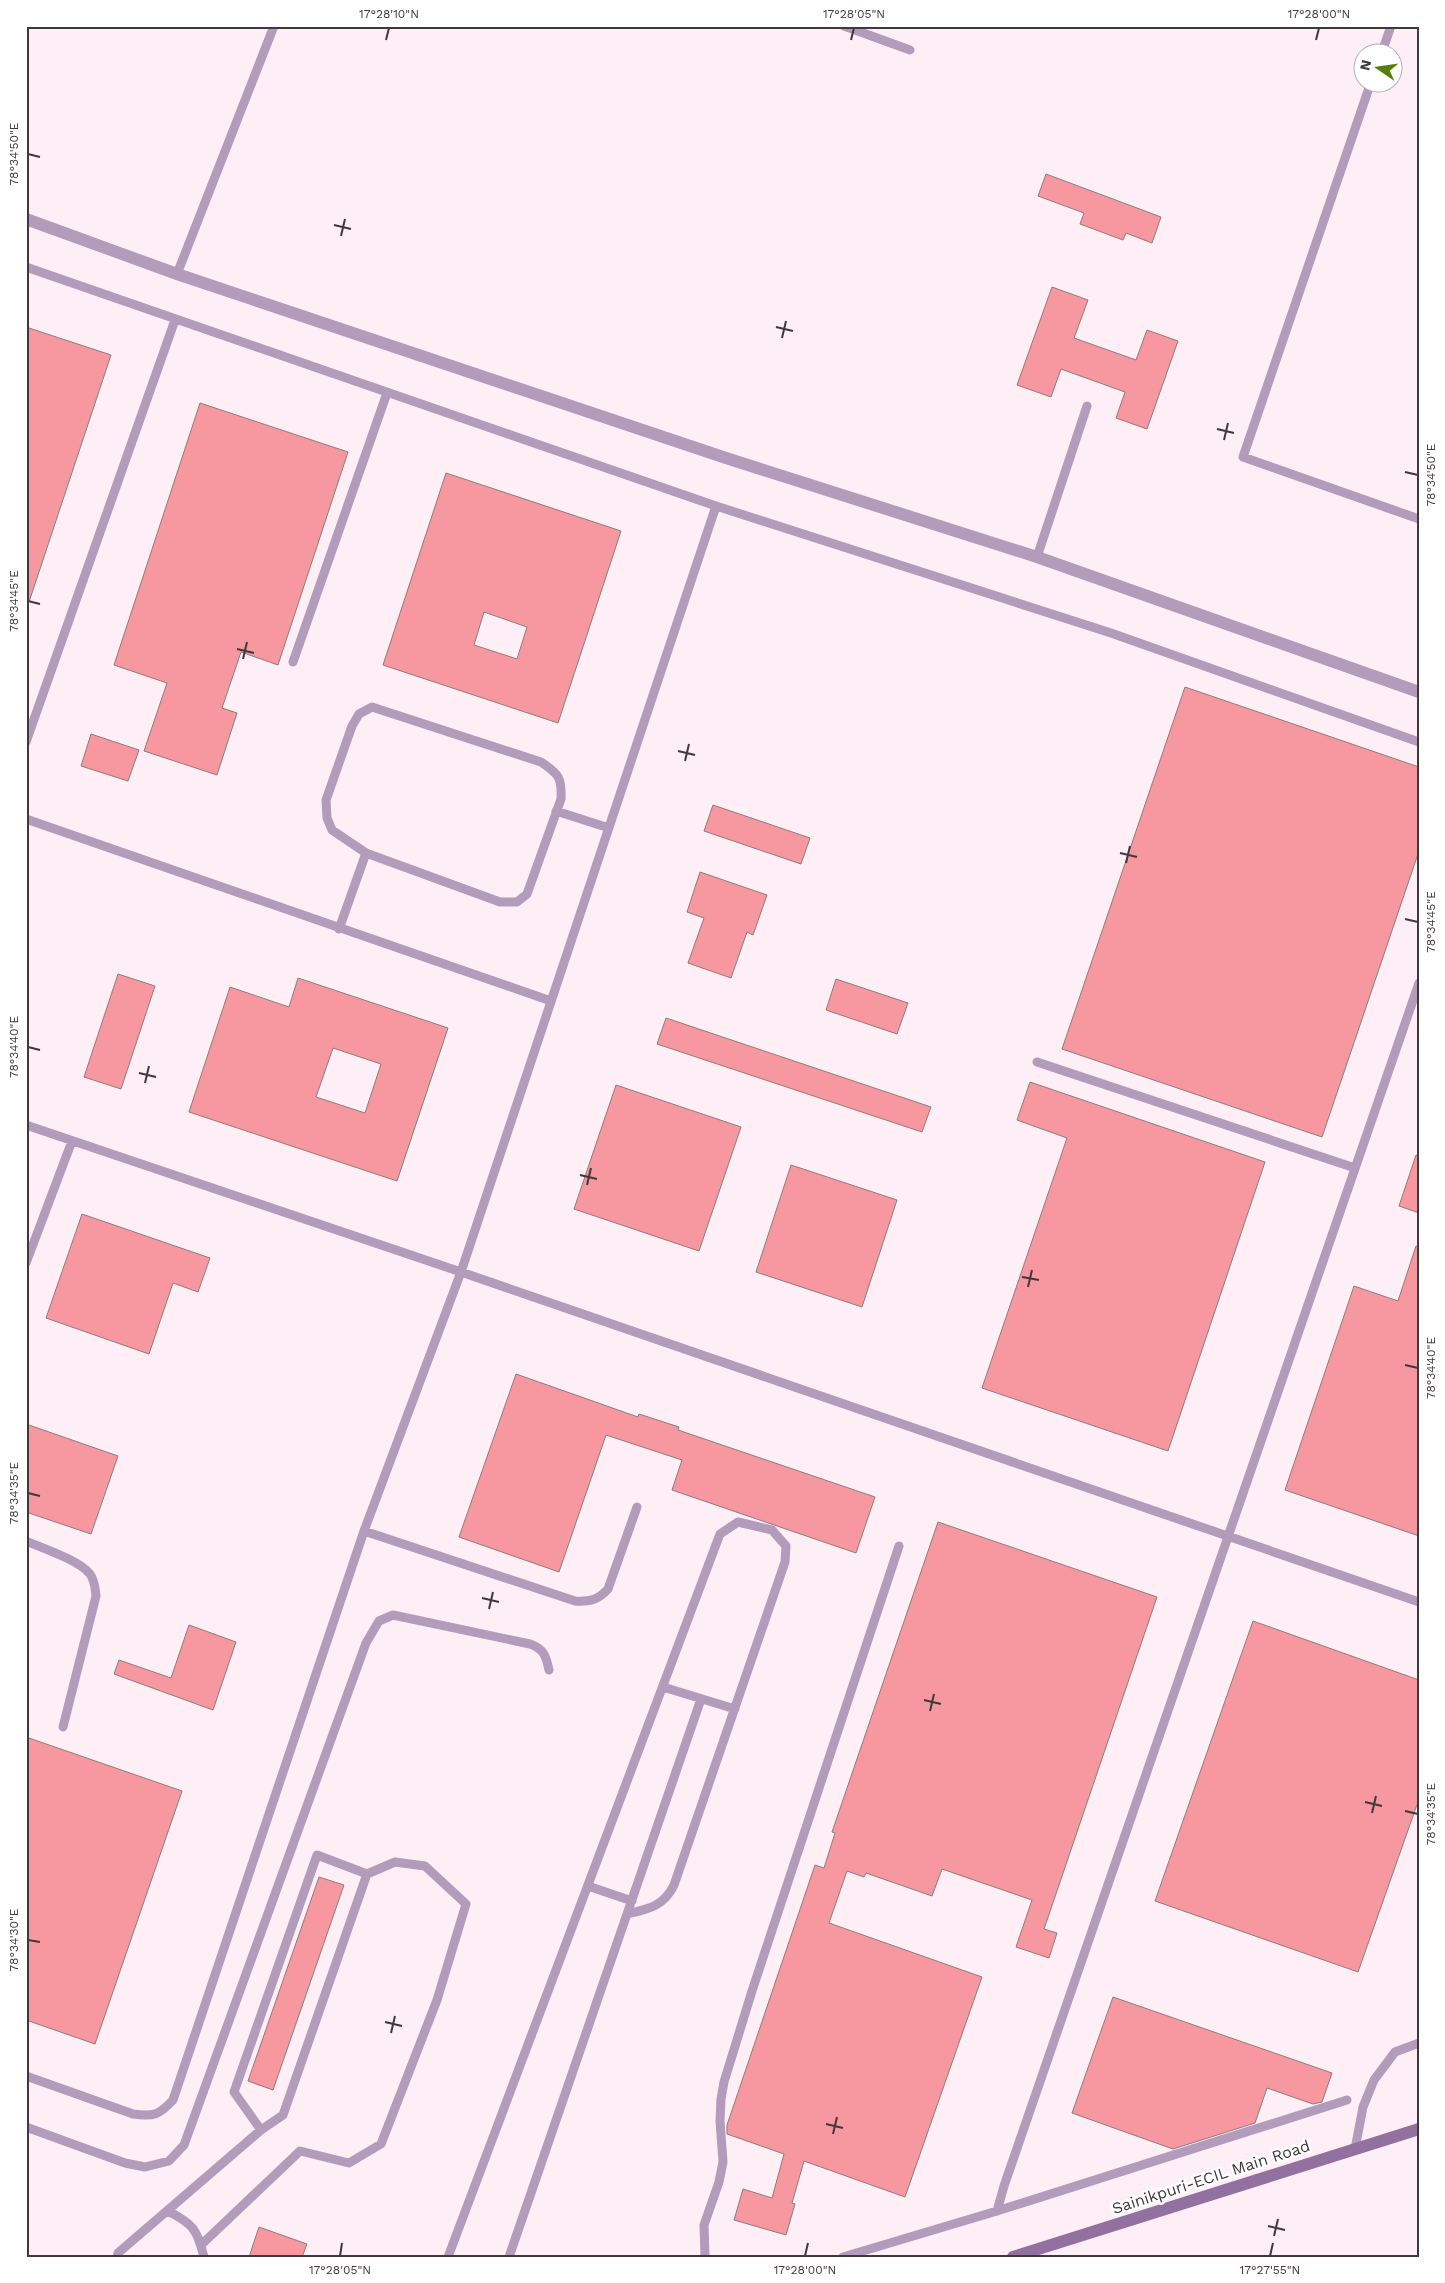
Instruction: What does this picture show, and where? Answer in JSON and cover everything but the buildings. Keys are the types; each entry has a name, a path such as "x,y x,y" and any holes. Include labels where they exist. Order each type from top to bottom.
{"street":[{"path":"26,220 177,274 717,455 1037,557 1419,692"},
{"name":"Sainikpuri-ECIL Main Road","path":"1014,2257 1419,2129"}],"lane":[{"path":"177,274 274,26"},
{"path":"844,26 910,50"},
{"path":"1385,42 1391,26"},
{"path":"1368,92 1243,457 1419,518"},
{"path":"26,268 716,506 1112,633 1419,742"},
{"path":"26,742 175,320"},
{"path":"293,662 387,393"},
{"path":"1037,557 1087,406"},
{"path":"26,2076 133,2114 152,2116 165,2109 173,2100 364,1531 461,1272 716,506"},
{"path":"372,707 541,762 554,771 562,782 561,799 527,894 517,902 500,902 366,852 332,830 327,818 326,800 352,726 359,714 372,707"},
{"path":"556,811 609,828"},
{"path":"26,820 551,1001"},
{"path":"339,929 366,852"},
{"path":"997,2211 1226,1536 1419,983"},
{"path":"1037,1062 1355,1168"},
{"path":"26,1125 461,1272 1419,1602"},
{"path":"26,1263 72,1141"},
{"path":"364,1531 575,1601 587,1602 600,1598 608,1589 637,1507"},
{"path":"448,2257 720,1534 738,1522 772,1530 786,1546 785,1562 669,1896 652,1908 627,1914"},
{"path":"26,1541 78,1565 89,1572 94,1582 96,1596 63,1727"},
{"path":"705,2257 704,2225 720,2182 723,2162 720,2099 724,2082 898,1546"},
{"path":"26,2127 125,2163 145,2167 169,2161 184,2145 366,1643 379,1621 393,1615 530,1644 540,1648 546,1657 549,1670"},
{"path":"663,1687 735,1709"},
{"path":"509,2257 702,1699"},
{"path":"201,2245 300,2151 349,2162 381,2144 438,2000 466,1904 425,1866 395,1862 367,1874 317,1855 234,2092 261,2130"},
{"path":"117,2257 118,2253 261,2130 283,2115 367,1874"},
{"path":"588,1886 632,1901"},
{"path":"1354,2149 1363,2107 1374,2080 1395,2052 1419,2043"},
{"path":"843,2257 997,2211 1347,2100"},
{"path":"168,2211 188,2221 198,2234 204,2257"}]}
